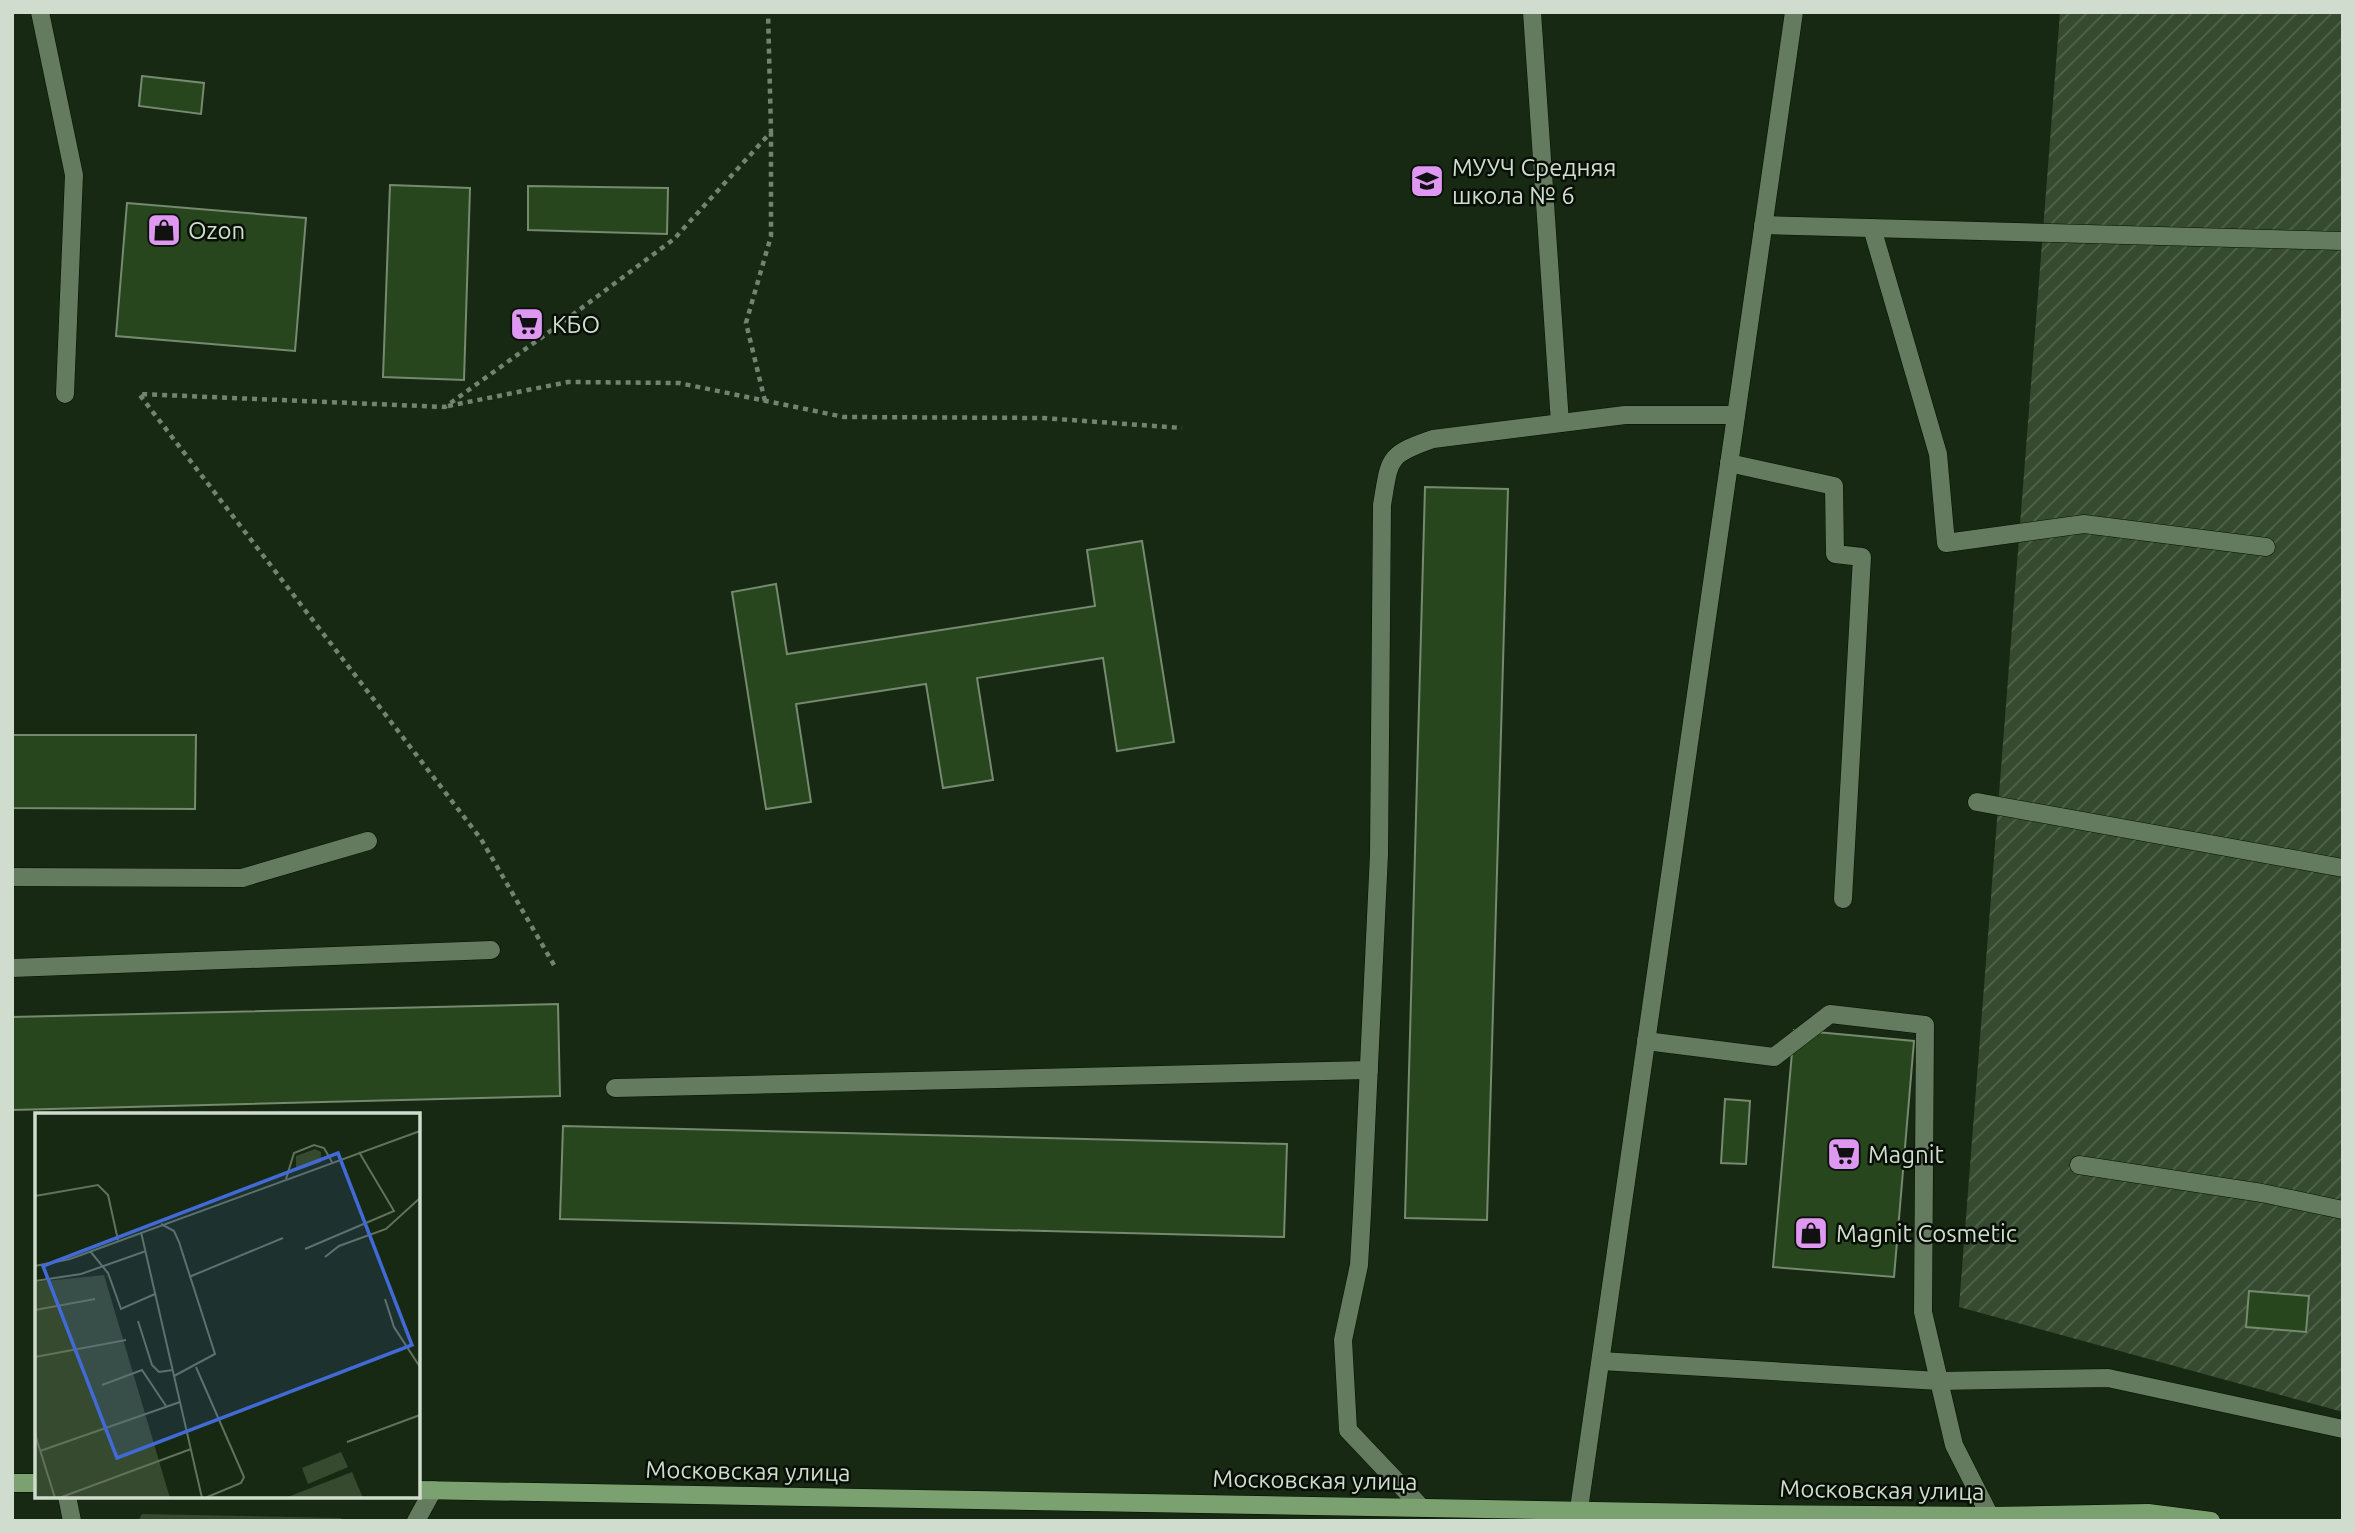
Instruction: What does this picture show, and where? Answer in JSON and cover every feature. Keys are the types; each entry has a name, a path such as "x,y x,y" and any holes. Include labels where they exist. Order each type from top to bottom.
{"main road":[{"path":"12,1483 35,1483"},
{"name":"Московская улица","path":"425,1490 1579,1509 1761,1517 2148,1513 2211,1521"}],"street":[{"path":"40,12 74,175 65,394"},
{"path":"1532,12 1560,423"},
{"path":"1579,1509 1794,12"},
{"path":"1763,225 2343,241"},
{"path":"1872,228 1938,454 1946,543 2084,524 2266,547"},
{"path":"1420,1506 1349,1430 1343,1340 1359,1265 1379,854 1382,505 1389,465 1404,449 1433,439 1625,415 1736,415"},
{"path":"1729,463 1835,486 1835,554 1862,557 1843,899"},
{"path":"1978,802 2343,868"},
{"path":"12,877 242,878 368,841"},
{"path":"12,968 491,950"},
{"path":"1646,1041 1774,1057 1830,1014 1925,1025 1923,1312 1954,1445 1990,1516"},
{"path":"615,1088 1369,1070"},
{"path":"2080,1165 2262,1193 2343,1210"},
{"path":"1601,1361 1939,1381 2108,1378 2343,1429"},
{"path":"416,1521 425,1490"},
{"path":"67,1498 72,1521"}],"path":[{"path":"765,401 746,323 771,236 768,12"},
{"path":"445,407 674,239 771,132"},
{"path":"554,965 481,839 139,394 445,407 568,382 679,383 844,417 1043,418 1182,428"}],"green space":[{"path":"2060,12 2343,12 2343,1412 1959,1307"},
{"path":"142,1514 341,1518 342,1521 138,1521"}],"building":[{"path":"142,76 204,83 201,114 139,106"},
{"path":"390,185 470,188 464,380 383,377"},
{"path":"528,186 668,188 667,234 528,230"},
{"path":"127,203 306,218 295,351 116,336"},
{"path":"1425,487 1508,489 1487,1220 1405,1218"},
{"path":"1142,541 1174,742 1117,751 1103,658 977,678 993,780 943,788 926,684 796,704 811,802 766,809 732,592 776,584 787,654 1095,606 1087,550"},
{"path":"12,735 196,735 195,809 12,808"},
{"path":"558,1004 560,1096 12,1110 12,1017"},
{"name":"Magnit","path":"1794,1030 1914,1041 1894,1277 1773,1267"},
{"path":"1725,1099 1750,1101 1746,1164 1721,1163"},
{"path":"563,1126 1287,1144 1284,1237 560,1219"},
{"path":"2249,1291 2309,1296 2306,1332 2246,1327"}],"place":[{"name":"МУУЧ Средняя школа № 6","path":"1427,181"},
{"name":"Ozon","path":"164,230"},
{"name":"КБО","path":"527,324"},
{"name":"Magnit","path":"1844,1154"},
{"name":"Magnit Cosmetic","path":"1811,1233"}]}
